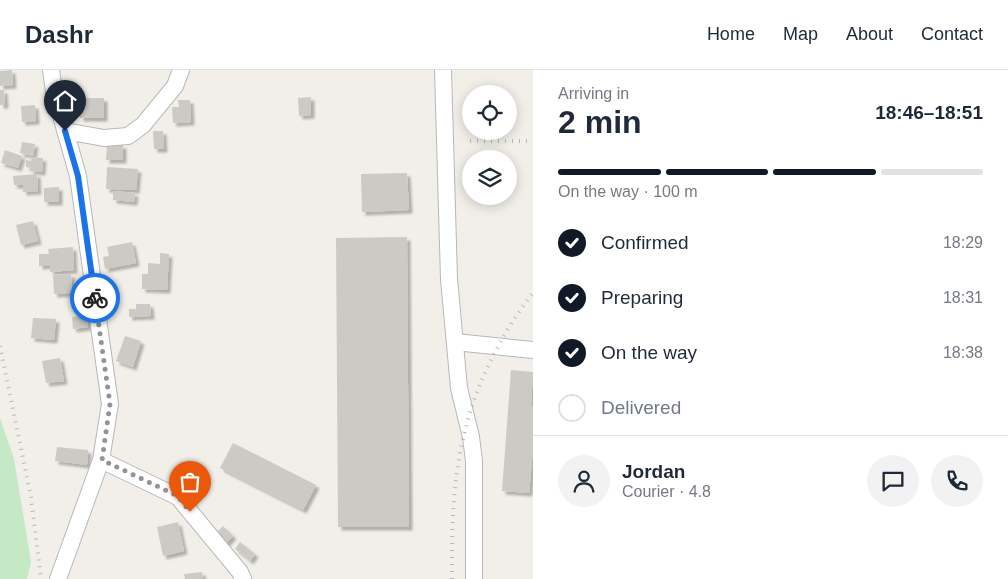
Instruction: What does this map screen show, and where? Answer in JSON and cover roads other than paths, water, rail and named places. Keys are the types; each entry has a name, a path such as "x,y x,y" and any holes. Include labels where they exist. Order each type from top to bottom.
{"street":[{"path":"51,70 54,91 78,176 110,404 102,460 58,579"},
{"path":"65,131 104,138 128,136 143,125 175,86 181,70"},
{"path":"443,70 449,280 458,388 471,436 474,462 474,579"},
{"path":"455,342 533,350"},
{"path":"102,460 178,496 240,572 243,579"}],"railway":[{"path":"470,141 533,141"},
{"path":"452,579 455,493 462,442 468,419 484,374 506,332 533,293"},
{"path":"0,346 31,497 41,579"}]}
